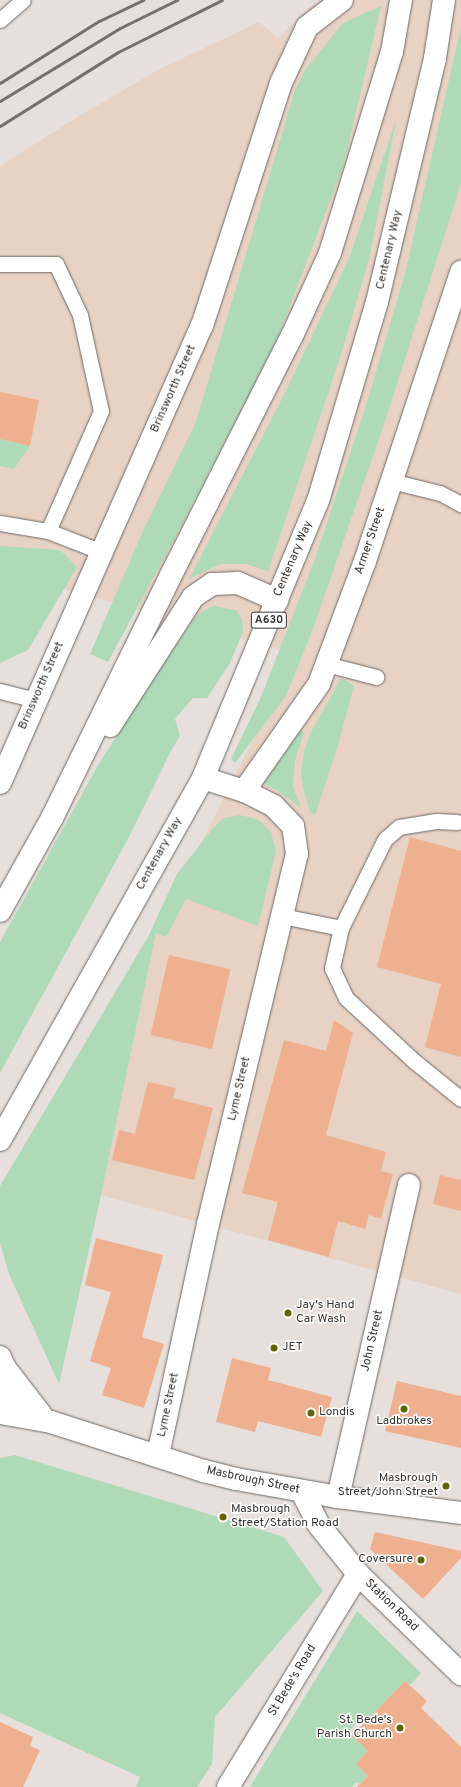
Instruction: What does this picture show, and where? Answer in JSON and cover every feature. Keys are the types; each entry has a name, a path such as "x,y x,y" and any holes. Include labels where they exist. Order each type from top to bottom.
{"street":[{"name":"Brinsworth Street","path":"0,783 202,326 281,83 307,27 342,0"},
{"name":"A630","path":"0,911 52,818 170,577 292,336 330,253 392,52 401,0"},
{"name":"Centenary Way","path":"0,1140 203,778 318,501 377,302 434,58 444,0"},
{"name":"Armer Street","path":"244,791 319,684 365,560 461,272"},
{"name":"A630","path":"52,818 192,597 212,584 238,583 277,600"},
{"name":"Lyme Street","path":"158,1455 208,1224 297,854 293,826 274,806 244,791 203,778"},
{"name":"John Street","path":"338,1497 409,1185"},
{"path":"0,1357 5,1368 46,1418"},
{"name":"Masbrough Street","path":"0,1390 46,1418"},
{"name":"Masbrough Street","path":"0,1413 46,1418 204,1471 302,1492 461,1513"},
{"name":"Station Road","path":"302,1492 318,1524 358,1574 461,1674"},
{"name":"St Bede's Road","path":"228,1787 358,1574"}],"lane":[{"path":"0,20 23,0"},
{"path":"0,264 56,264 80,315 101,411 48,531"},
{"path":"391,481 440,493 461,504"},
{"path":"0,523 48,531 102,552"},
{"path":"326,664 376,677"},
{"path":"0,692 36,700"},
{"path":"457,822 436,821 399,827 385,839 341,928 332,968 346,998 414,1061 461,1099"},
{"path":"282,916 341,928"}],"shaded area":[{"path":"320,0 461,0 461,1294 101,1195 156,933 296,654 65,589 0,577 0,166 76,118 158,70 259,22 278,38 306,10"}],"green space":[{"path":"381,6 343,167 276,342 185,519 108,662 90,654 143,531 196,422 295,90 305,70 343,23"},
{"path":"461,27 461,184 385,421 314,626 286,696 235,763 231,759 261,697 315,559 365,409 405,274"},
{"path":"396,120 370,255 340,358 268,571 246,564 220,564 189,579 285,393 350,256"},
{"path":"0,439 30,446 14,469 0,466"},
{"path":"0,546 60,550 77,567 28,650 0,663"},
{"path":"213,606 236,610 242,619 243,632 230,663 207,698 193,698 175,719 180,736 171,751 129,837 0,1073 0,942 97,767 173,647 198,614"},
{"path":"341,678 354,685 339,742 315,815 310,812 301,774 304,752 310,734"},
{"path":"301,730 304,733 295,760 293,787 301,808 278,791 262,783"},
{"path":"240,815 259,820 271,832 276,851 258,926 186,899 166,937 156,933 101,1195 59,1384 9,1274 0,1243 0,1186 148,937 177,874 213,828 224,818"},
{"path":"15,1455 284,1537 323,1591 215,1717 212,1764 197,1787 136,1787 140,1777 0,1713 0,1458"},
{"path":"357,1611 421,1673 410,1685 405,1681 366,1721 362,1717 348,1732 368,1751 356,1764 368,1776 360,1784 356,1782 352,1787 250,1787"}],"building":[{"path":"0,392 39,400 30,446 0,439"},
{"path":"410,837 461,851 461,1057 425,1047 441,984 377,967"},
{"path":"169,955 230,969 212,1049 151,1035"},
{"path":"334,1020 353,1033 326,1135 386,1152 381,1171 393,1174 381,1219 369,1215 365,1229 338,1221 329,1257 268,1240 278,1202 242,1193 284,1040 326,1051"},
{"path":"148,1082 176,1088 173,1098 213,1108 194,1180 112,1160 119,1130 135,1134"},
{"path":"440,1175 461,1180 461,1211 433,1204"},
{"path":"96,1238 163,1255 142,1337 164,1344 144,1408 102,1395 111,1368 90,1361 111,1292 85,1285"},
{"path":"232,1358 271,1368 268,1380 332,1397 321,1437 258,1421 255,1432 216,1422"},
{"path":"397,1381 461,1396 461,1448 385,1431"},
{"name":"Coversure","path":"375,1532 461,1551 461,1558 423,1599 370,1549"},
{"name":"St. Bede's Parish Church","path":"405,1681 427,1701 421,1708 461,1747 461,1787 357,1787 368,1776 356,1764 368,1751 352,1736"},
{"path":"0,1722 33,1737 30,1746 40,1750 23,1787 0,1787"}],"railway":[{"path":"0,83 99,21 143,0"},
{"path":"0,101 120,28 177,0"},
{"path":"0,126 118,52 222,0"}],"place":[{"name":"Jay's Hand Car Wash","path":"288,1313"},
{"name":"JET","path":"274,1348"},
{"name":"Ladbrokes","path":"404,1409"},
{"name":"Londis","path":"311,1413"},
{"name":"Masbrough Street/John Street","path":"446,1486"},
{"name":"Masbrough Street/Station Road","path":"223,1517"},
{"name":"Coversure","path":"421,1560"},
{"name":"St. Bede's Parish Church","path":"400,1728"}]}
